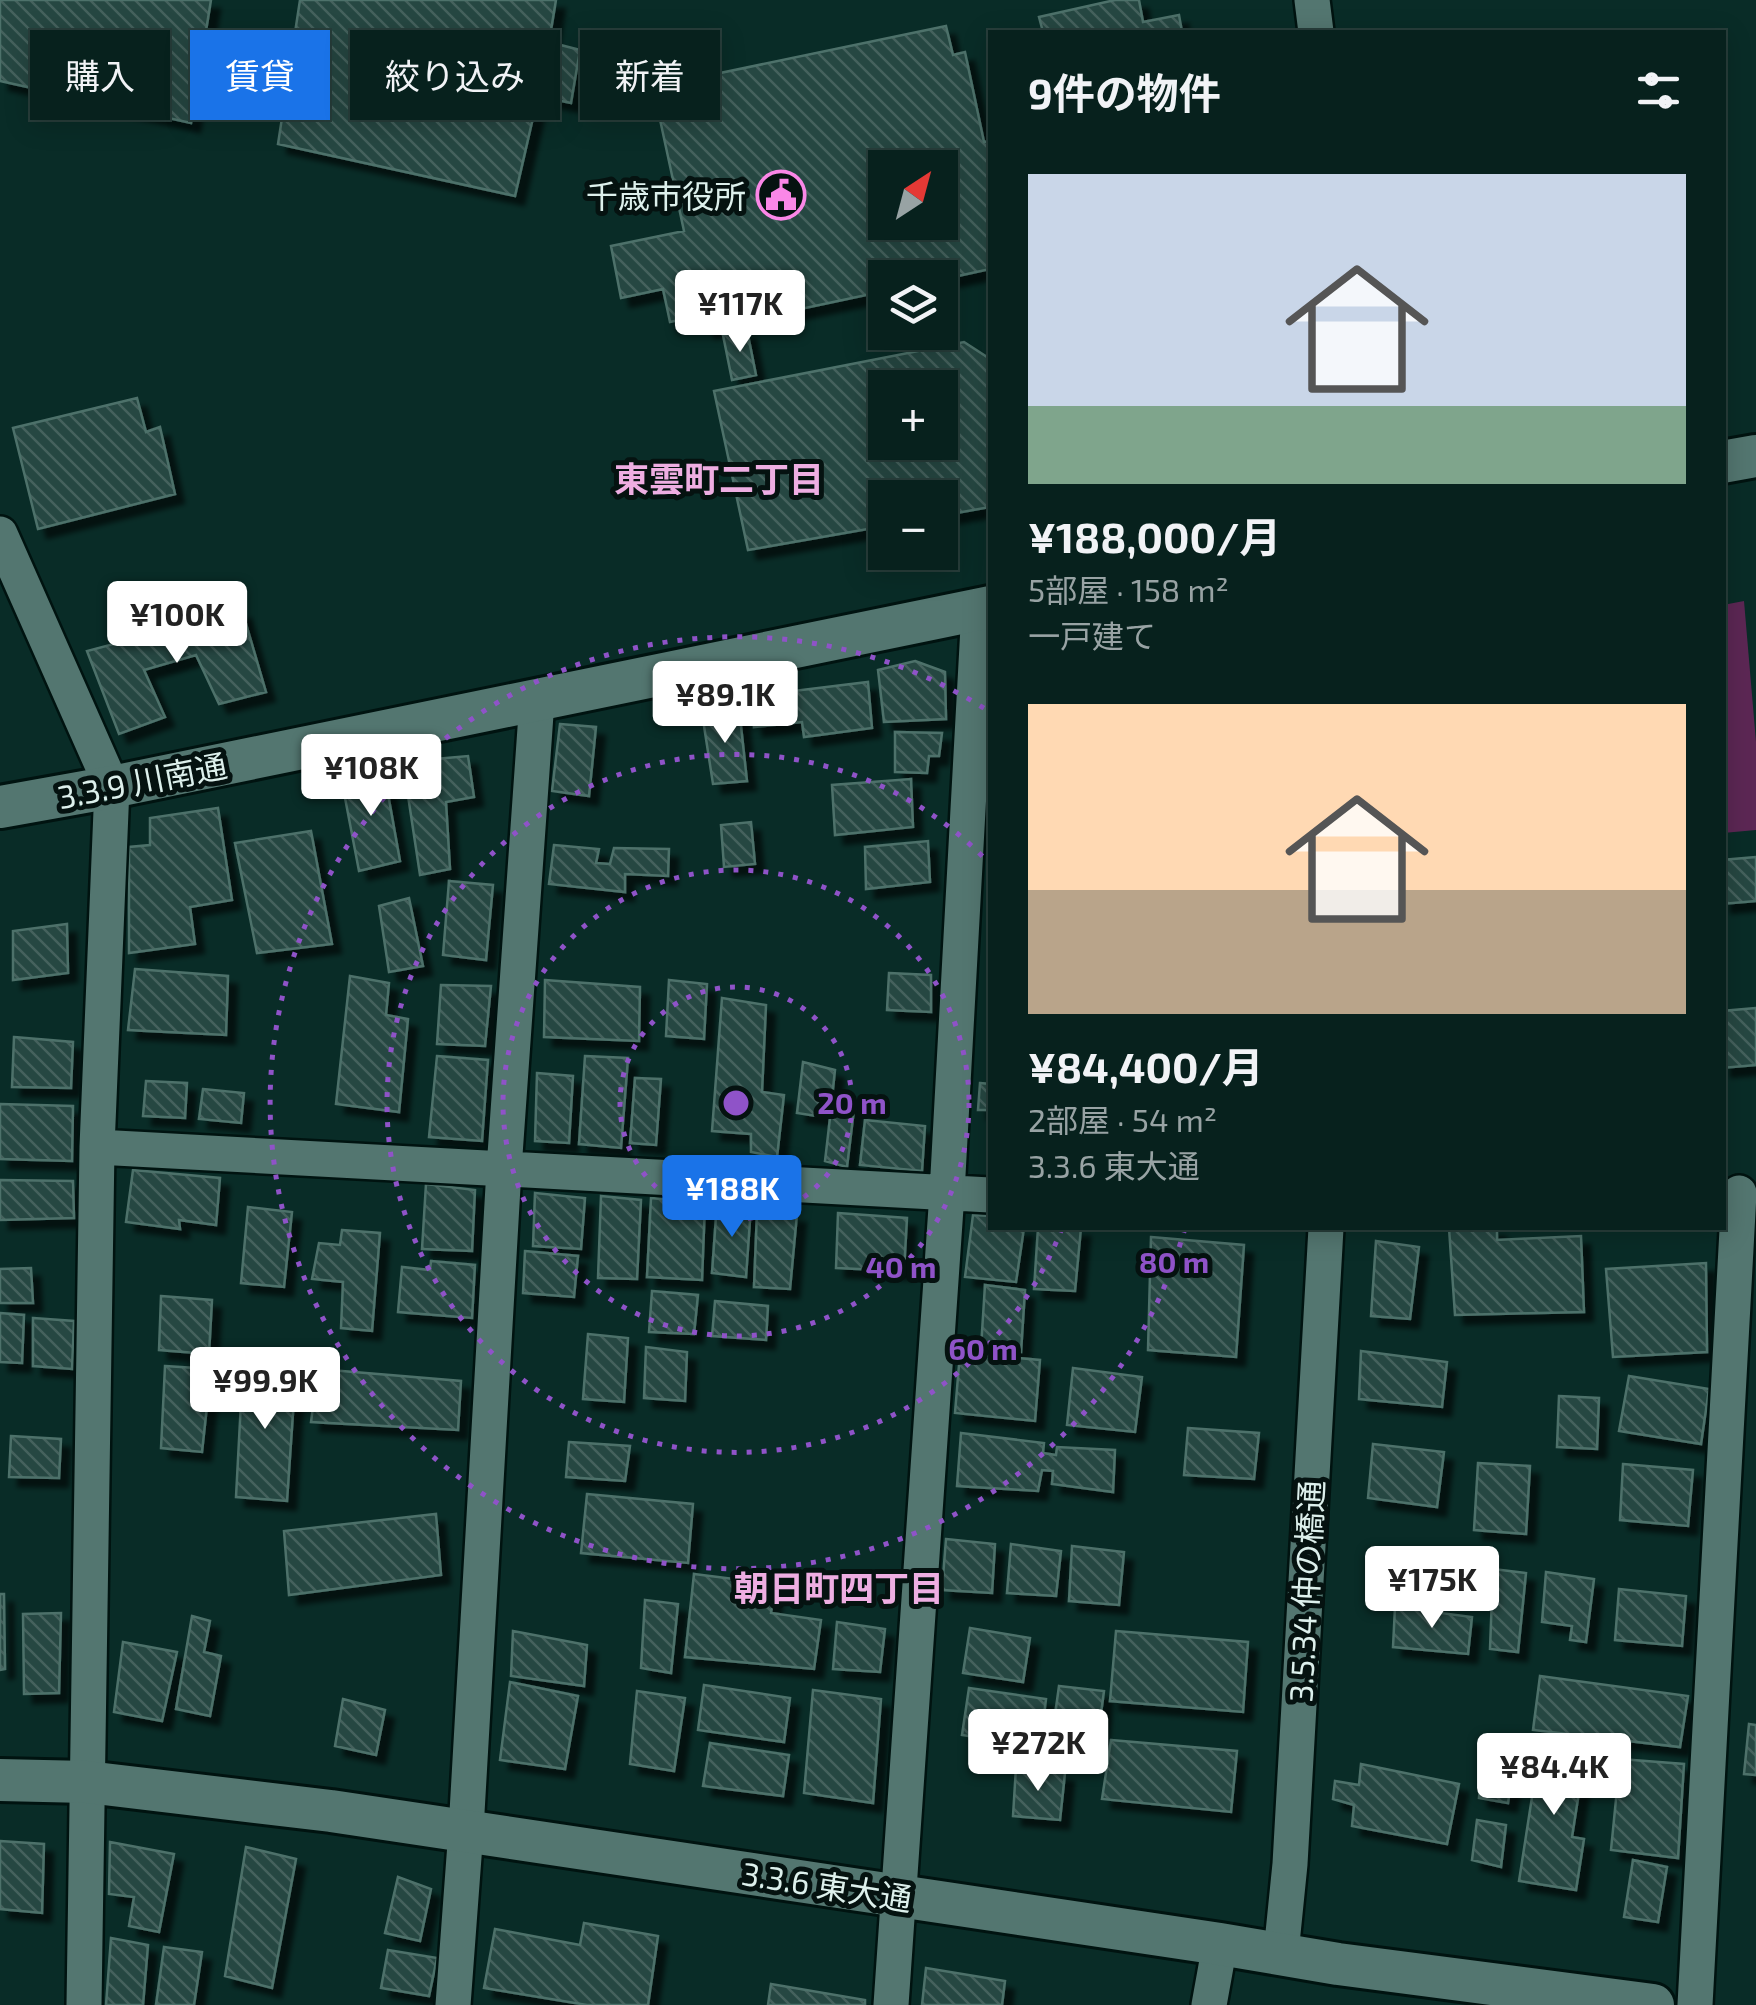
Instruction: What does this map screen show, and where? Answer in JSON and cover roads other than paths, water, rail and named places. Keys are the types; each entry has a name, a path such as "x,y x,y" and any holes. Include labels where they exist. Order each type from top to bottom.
{"street":[{"path":"1312,0 1316,30"},
{"path":"1726,461 1756,456"},
{"path":"0,534 112,787 98,1147 84,2005"},
{"path":"891,2005 984,608"},
{"name":"3.3.9 川南通","path":"0,808 984,608"},
{"path":"453,2005 537,700"},
{"path":"98,1147 988,1195"},
{"path":"1696,2005 1739,1193"},
{"name":"3.5.34 仲の橋通","path":"1281,1954 1290,1864 1326,1230"},
{"name":"3.3.6 東大通","path":"0,1780 87,1782 311,1808 1358,1966 1653,2005"},
{"path":"1209,2005 1220,1944"}],"place":[{"name":"千歳市役所","path":"781,195"}],"district":[{"name":"東雲町二丁目","path":"719,478"},
{"name":"朝日町四丁目","path":"839,1587"}]}
